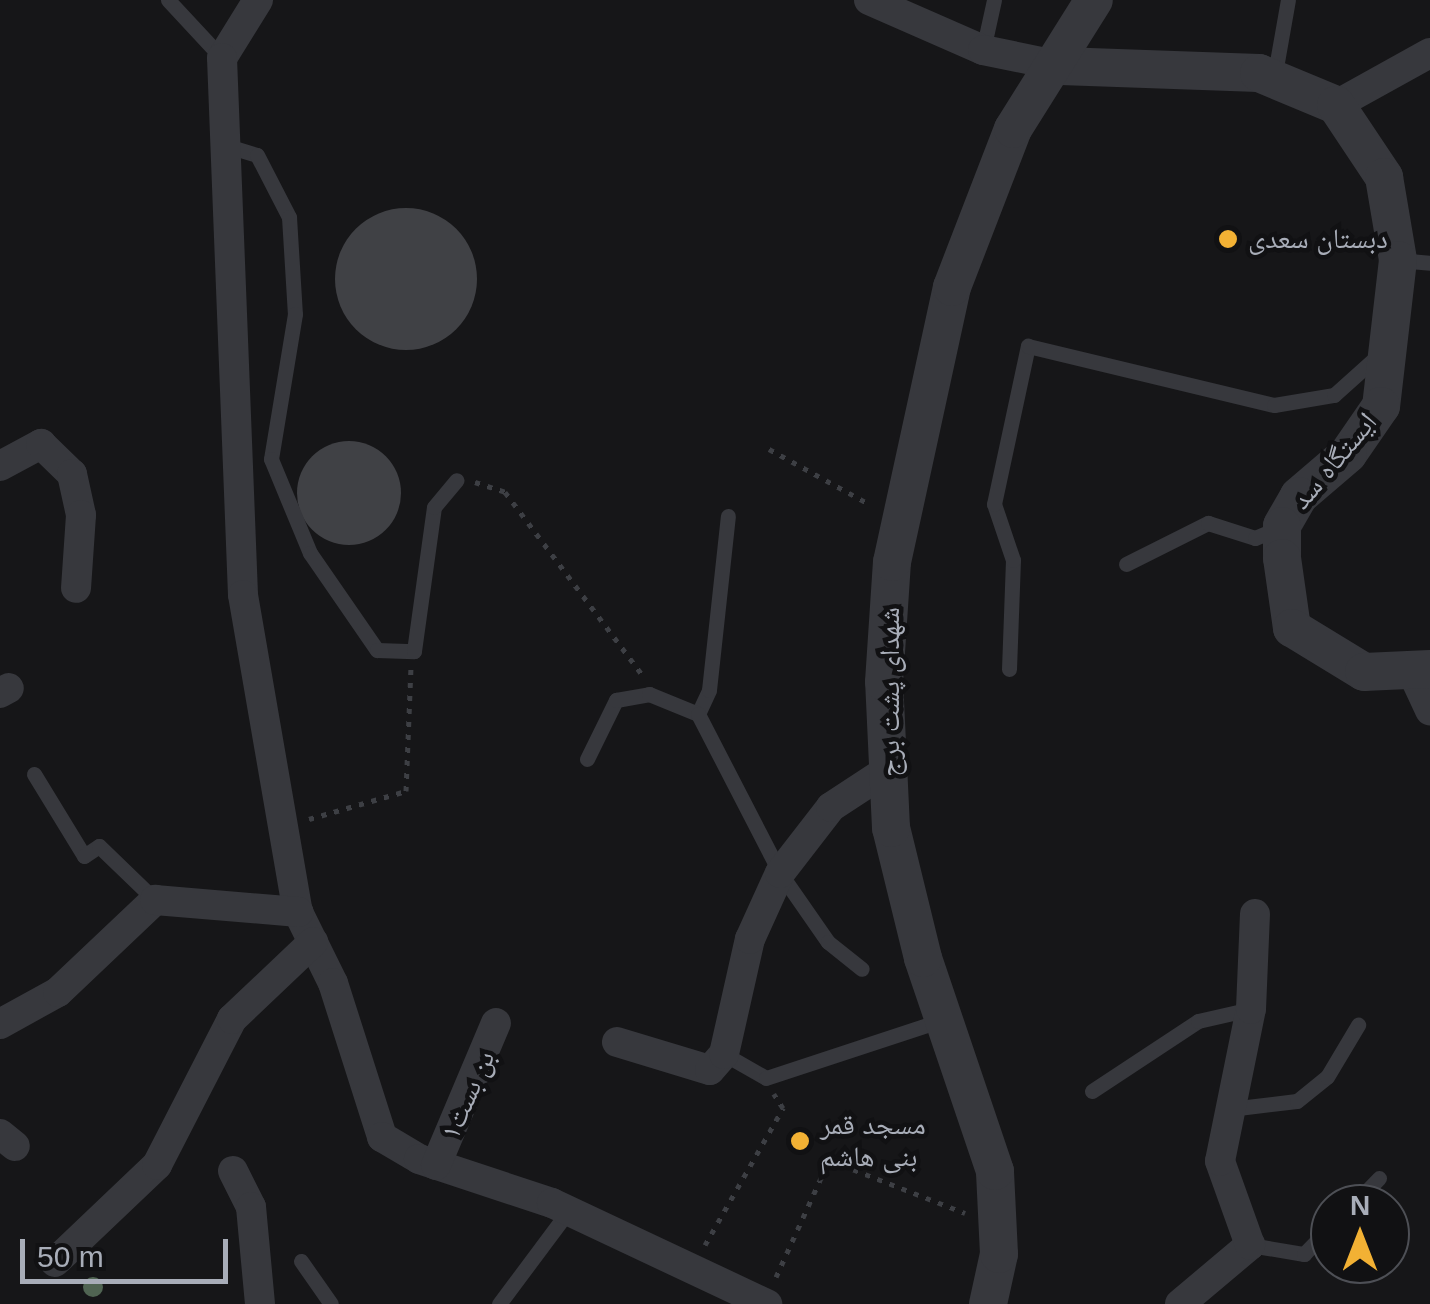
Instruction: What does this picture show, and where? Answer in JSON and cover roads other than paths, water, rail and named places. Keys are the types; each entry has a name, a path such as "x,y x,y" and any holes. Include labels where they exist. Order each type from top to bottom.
{"street":[{"path":"258,0 222,58 232,495 298,912 313,942 382,1137 436,1165 569,1210 766,1303"},
{"path":"869,0 983,50 1059,65 1174,64 1274,78 1336,105 1430,53"},
{"name":"شهدای پشت برج","path":"988,1304 998,1226 996,1171 942,1020 892,828 884,682 902,516 952,287 1012,130 1059,65 1094,0"},
{"name":"ایستگاه سد","path":"1336,105 1384,177 1414,262 1388,346 1381,406 1282,526 1292,628 1364,672 1422,673"},
{"path":"0,466 41,444 72,474 82,514 76,588"},
{"path":"1422,673 1430,711"},
{"path":"617,1042 710,1070 724,1054 750,939 780,874 831,807 889,769"},
{"path":"0,1024 58,992 155,900 298,912"},
{"path":"1180,1304 1250,1245 1220,1161 1251,1009 1256,914"},
{"path":"55,1262 157,1166 232,1019 313,942"},
{"name":"بن بست۱","path":"436,1165 496,1024"},
{"path":"233,1170 251,1207 260,1304"}],"lane":[{"path":"168,0 222,58"},
{"path":"983,50 994,0"},
{"path":"1274,78 1288,0"},
{"path":"224,144 257,154 289,216 295,314 271,460 310,554 377,650 414,651 434,507 458,480"},
{"path":"1009,670 1014,560 994,504 1028,346 1274,405 1334,395 1388,346"},
{"path":"728,516 698,714 780,874 828,942 862,969"},
{"path":"1126,564 1208,523 1256,538 1282,526"},
{"path":"587,759 616,700 649,694 698,714"},
{"path":"34,774 84,856 98,846 155,900"},
{"path":"1092,1091 1198,1021 1251,1009"},
{"path":"724,1054 766,1078 942,1020"},
{"path":"1230,1109 1297,1101 1327,1077 1358,1025"},
{"path":"1373,1184 1379,1178"},
{"path":"499,1304 569,1210"},
{"path":"1250,1245 1304,1254 1310,1248"},
{"path":"302,1261 332,1304"}],"place":[{"name":"دبستان سعدی","path":"1228,239"},
{"name":"مسجد قمر بنی هاشم","path":"800,1141"}]}
